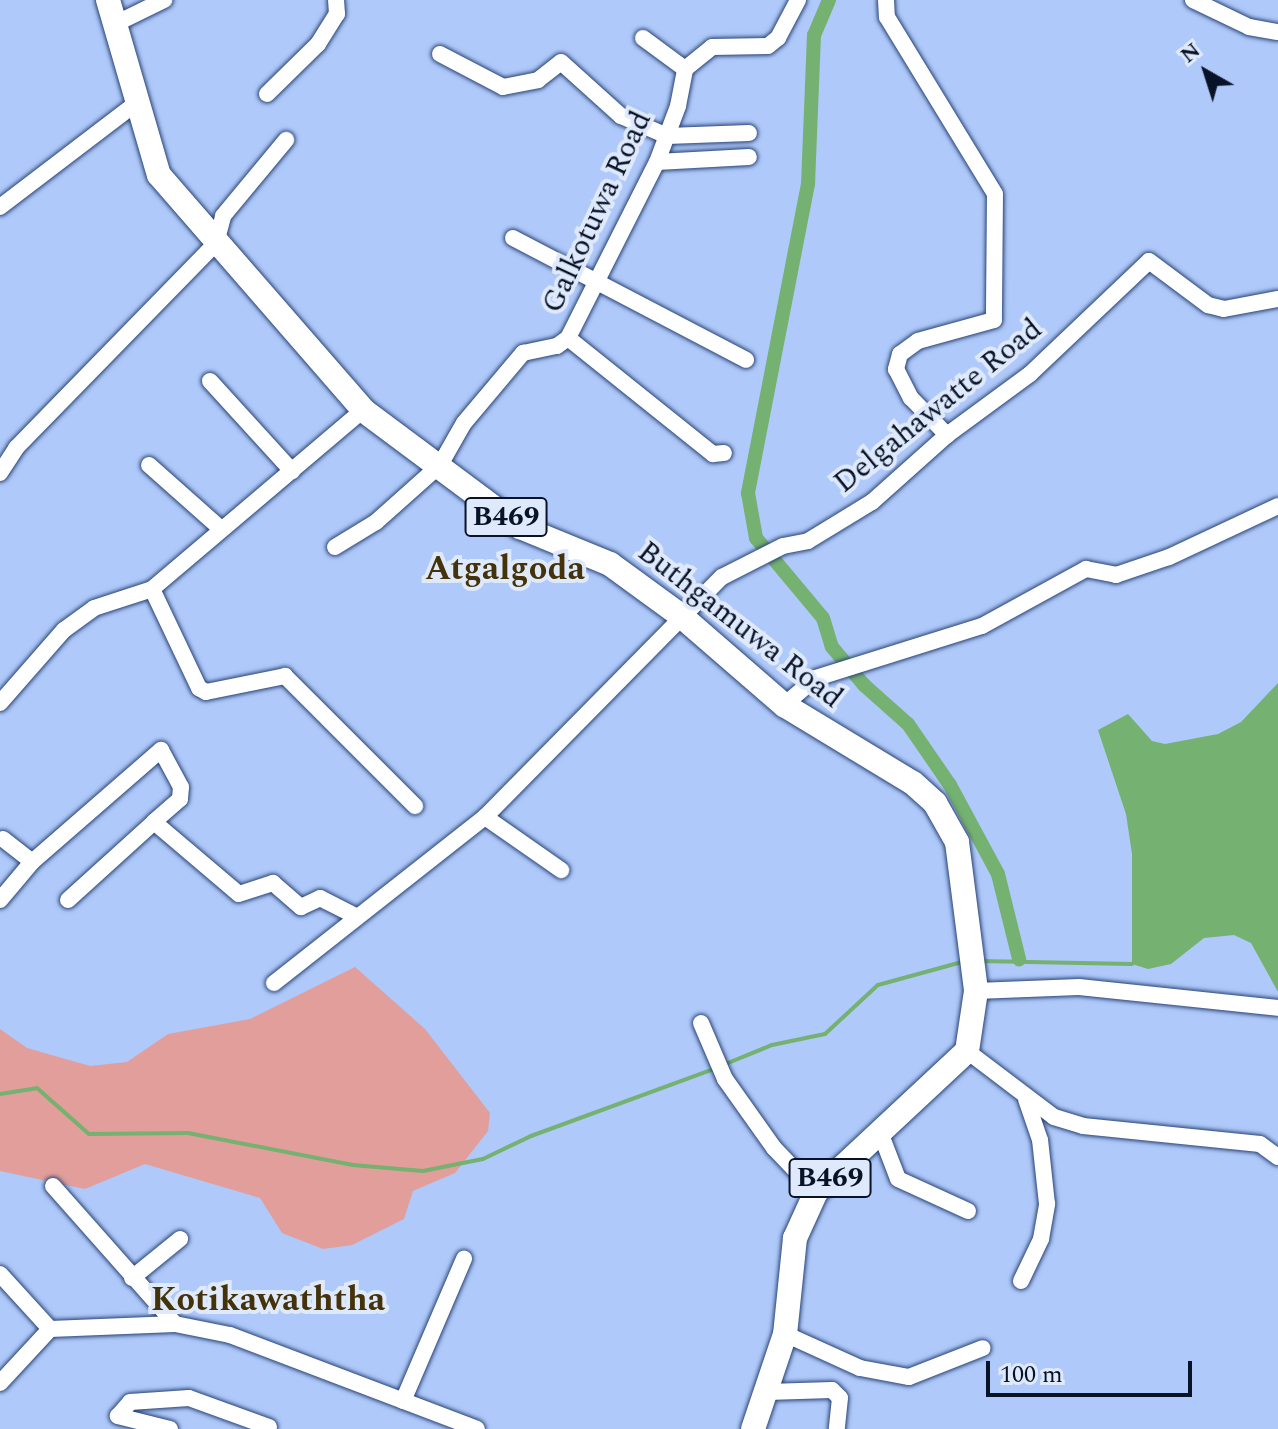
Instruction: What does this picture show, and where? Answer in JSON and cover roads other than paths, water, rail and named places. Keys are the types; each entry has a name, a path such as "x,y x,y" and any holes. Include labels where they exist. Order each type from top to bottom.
{"main road":[{"name":"Buthgamuwa Road","path":"108,0 159,175 363,410 520,527 610,564 680,615 784,705 887,766 935,803 957,842 975,970 967,1051"},
{"name":"B469","path":"753,1429 785,1334 795,1238 816,1192 967,1051"}],"street":[{"path":"115,24 164,0"},
{"path":"267,94 318,44 337,14 336,0"},
{"path":"643,38 685,69 712,47 768,46 778,38 798,0"},
{"path":"886,0 887,17 995,194 994,320 918,341 900,354 896,369 911,398 947,435"},
{"path":"1193,0 1249,27 1278,32"},
{"path":"440,54 503,87 538,80 561,62 621,116 667,136 749,133"},
{"name":"Galkotuwa Road","path":"335,547 376,522 440,465 464,423 523,353 557,346 568,338 599,283 657,162 685,69"},
{"path":"0,207 139,101"},
{"path":"0,473 16,448 216,243 223,216 286,140"},
{"path":"657,162 749,157"},
{"path":"513,238 746,360"},
{"name":"Delgahawatte Road","path":"274,983 355,916 485,817 680,615 722,577 783,546 808,541 872,502 947,435 1030,374 1103,299 1149,261 1208,305 1224,309 1278,299"},
{"path":"568,338 713,454 724,453"},
{"path":"210,381 292,471"},
{"path":"0,703 64,630 94,608 152,589 363,410"},
{"path":"149,465 221,529"},
{"path":"784,705 816,678 831,676 982,626 1086,569 1116,575 1169,557 1278,506"},
{"path":"152,589 199,688 206,692 285,676 415,806"},
{"path":"0,900 32,862 161,750 181,787 180,799 68,900"},
{"path":"485,817 561,870"},
{"path":"154,822 239,894 273,883 301,907 320,898 355,916"},
{"path":"3,839 32,862"},
{"path":"975,970 1079,987 1278,1008"},
{"path":"701,1023 725,1079 774,1148 816,1192"},
{"path":"967,1051 1026,1099 1054,1117 1083,1126 1260,1144 1278,1157"},
{"path":"1021,1281 1041,1239 1047,1204 1040,1140 1026,1099"},
{"path":"880,1132 898,1179 968,1211"},
{"path":"53,1186 175,1324"},
{"path":"132,1278 180,1239"},
{"path":"403,1401 464,1259"},
{"path":"0,1274 50,1329"},
{"path":"0,1383 50,1329 175,1324 230,1335 477,1429"},
{"path":"785,1334 860,1368 909,1377 983,1348"},
{"path":"767,1392 832,1390 840,1398 837,1429"},
{"path":"170,1429 118,1416 130,1402 189,1398 269,1427"}],"waterway":[{"path":"829,0 814,35 808,184 748,493 756,538 823,618 832,647 864,685 908,724 950,785 998,874 1019,959"},
{"path":"979,961 1132,964"},
{"path":"723,1065 772,1045 825,1034 878,985 962,962"},
{"path":"0,1094 37,1088 89,1134 188,1133 353,1165 423,1171 483,1159 531,1136 714,1069"}],"district":[{"name":"Atgalgoda","path":"505,570"},
{"name":"Kotikawaththa","path":"268,1301"}]}
